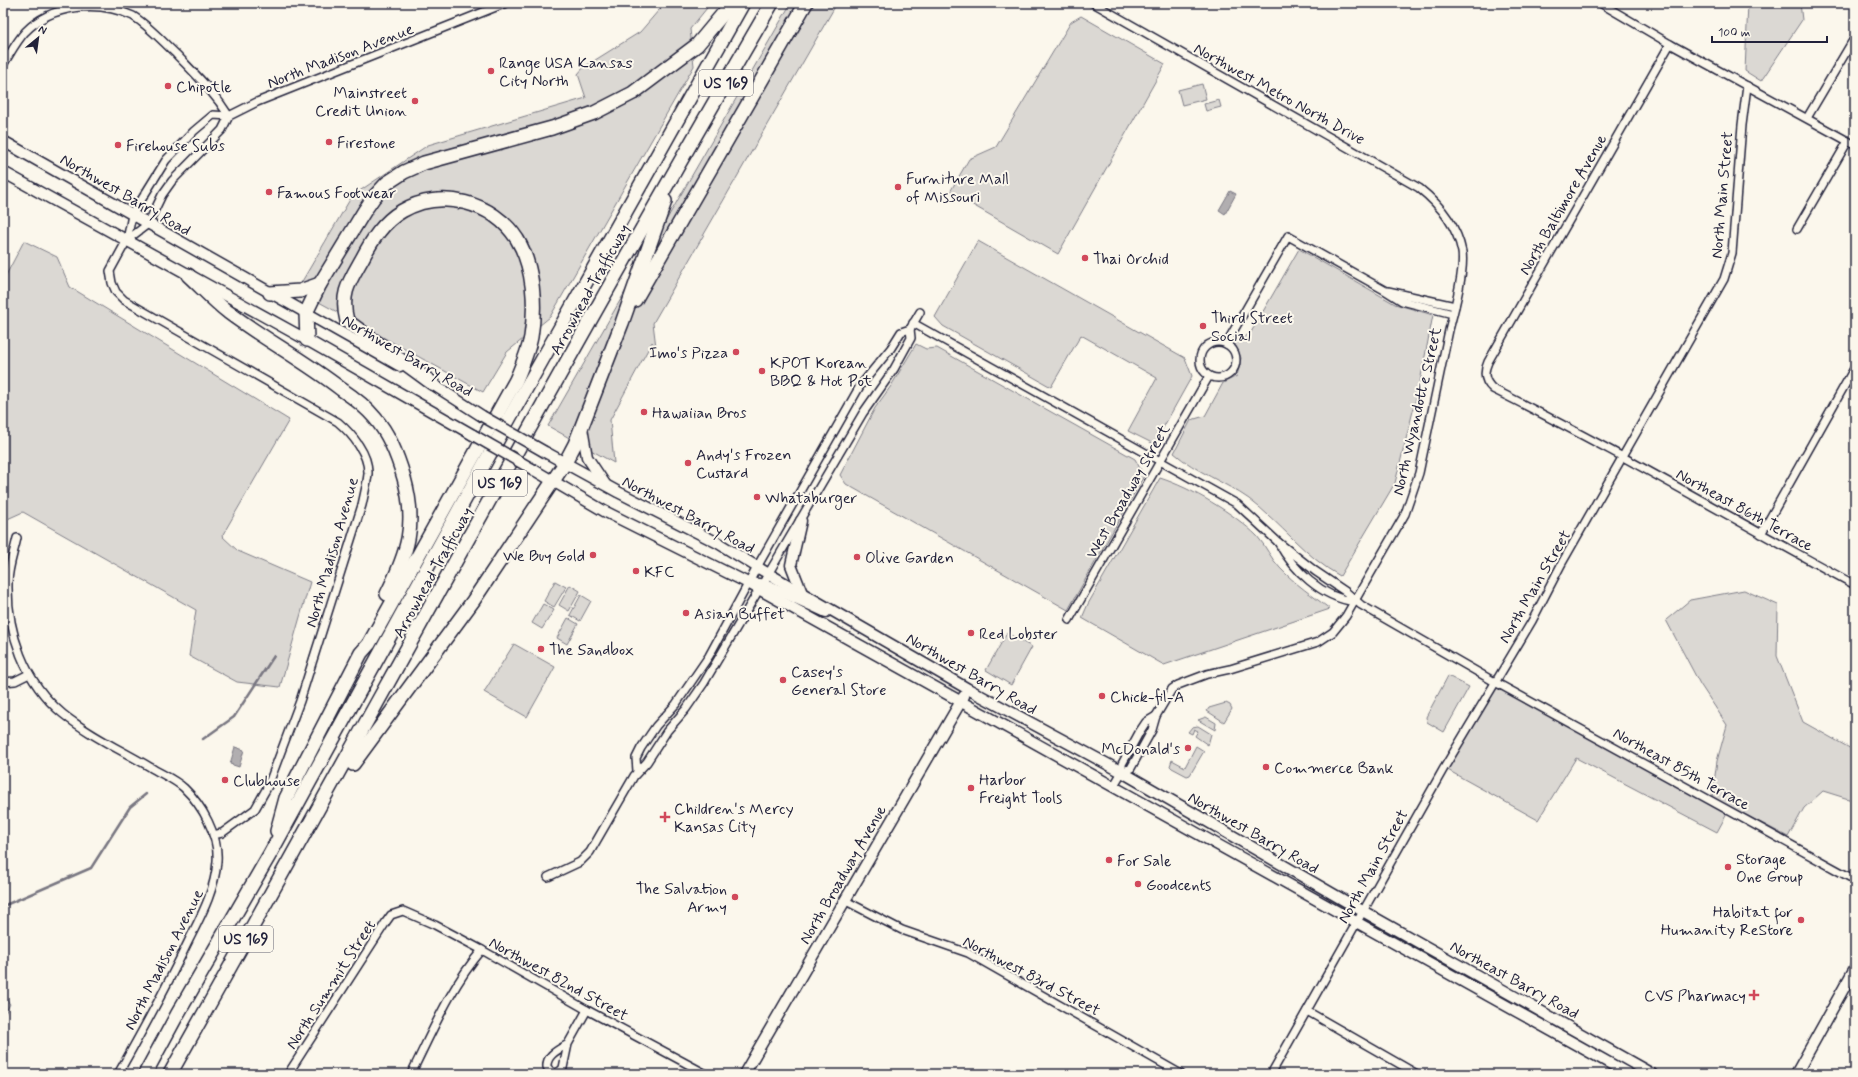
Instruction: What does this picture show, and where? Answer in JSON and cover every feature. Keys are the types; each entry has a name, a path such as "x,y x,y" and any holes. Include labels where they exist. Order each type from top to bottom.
{"highway":[{"path":"307,340 306,313 320,284 374,197 388,183 424,162 552,128 594,113 634,93 697,45 732,3"},
{"name":"Arrowhead Trafficway","path":"145,1074 177,1015 270,854 514,410 743,3"},
{"name":"Arrowhead Trafficway","path":"170,1074 322,805 679,162 772,3"},
{"path":"622,323 806,3"},
{"path":"322,805 473,600 565,464 582,428 622,323 638,273 679,162"},
{"path":"270,854 286,798 361,653 369,644 516,380 531,337 533,294 526,259 518,240 508,227 495,216 473,204 449,200 433,200 416,205 402,211 391,219 380,230 367,248 348,284 344,296 344,307 347,321 432,383"},
{"path":"188,275 228,312 327,378 354,398 375,418 388,436 395,451 407,490 410,509 409,536 402,563 364,640 361,653"},
{"path":"270,293 300,291 320,284"}],"main road":[{"name":"Northwest Barry Road","path":"3,141 270,293 432,383 482,416 565,464 718,543 757,568 840,614 968,689 1122,772 1363,912"},
{"path":"3,172 307,340 604,510 748,583 822,612 840,614"},
{"path":"582,428 588,457 592,467 608,487"},
{"path":"801,521 791,565 802,593"},
{"name":"Northwest Barry Road","path":"760,587 1356,923"},
{"name":"North Broadway Avenue","path":"744,1074 968,689"},
{"name":"Northeast Barry Road","path":"1363,912 1634,1069 1652,1074"},
{"name":"Northeast Barry Road","path":"1356,923 1629,1074"},
{"path":"1796,1074 1855,968"}],"street":[{"name":"North Madison Avenue","path":"213,835 222,833 255,810 268,786 304,688 362,505 368,473 363,454 353,436 333,419 124,300 116,292 110,271 127,240 132,215 156,174 178,146 213,115 229,116 257,102 506,3"},
{"name":"Northwest Metro North Drive","path":"1093,3 1288,115 1402,177 1433,200 1446,216"},
{"path":"1600,3 1670,44 1855,145"},
{"path":"3,65 25,32 50,13 72,6 95,4 111,7 125,12 145,24 212,91 229,116"},
{"path":"1807,118 1855,37"},
{"name":"North Baltimore Avenue","path":"1485,378 1484,372 1488,362 1670,44"},
{"name":"North Main Street","path":"1271,1074 1356,923 1495,682 1532,621 1622,458 1724,279 1732,253 1742,125 1747,86"},
{"name":"North Madison Avenue","path":"127,240 148,224 162,195 172,181 222,130 229,116"},
{"path":"1797,229 1848,141"},
{"name":"North Wyandotte Street","path":"1113,787 1122,772 1132,768 1152,730 1156,716 1172,690 1178,685 1207,674 1230,669 1318,642 1333,632 1355,602 1405,514 1413,497 1419,473 1462,269 1462,253 1456,235 1446,216"},
{"path":"1226,344 1288,236 1402,301 1453,314"},
{"path":"1386,291 1454,306"},
{"path":"548,877 580,862 590,852 637,771 647,762 667,731 686,709 701,688 768,573 801,521 863,413 894,369 911,338 912,326 920,312"},
{"path":"912,326 1161,460 1237,504 1278,542 1315,571 1346,592 1355,602"},
{"path":"637,771 636,758 641,748 697,674 860,386 891,348 901,332 912,326"},
{"path":"1218,342 1226,344 1235,354 1234,368 1223,377 1209,376 1202,367 1200,359 1202,351 1211,344 1218,342"},
{"path":"1761,534 1855,367"},
{"name":"West Broadway Street","path":"1069,620 1209,376"},
{"name":"Northeast 86th Terrace","path":"1485,378 1493,389 1548,416 1855,585"},
{"name":"North Madison Avenue","path":"17,538 8,581 9,618 16,647 29,674 43,693 64,714 88,731 184,788 200,806 213,835 218,859 213,891 172,976 118,1074"},
{"path":"1278,542 1287,558 1298,572 1340,600 1355,602"},
{"name":"Northeast 85th Terrace","path":"1355,602 1495,682 1855,880"},
{"path":"3,682 15,681 29,674"},
{"name":"Northwest 83rd Street","path":"844,900 902,930 968,953 1181,1074"},
{"name":"Northwest 82nd Street","path":"397,911 411,913 482,950 587,1010 706,1074"},
{"name":"North Summit Street","path":"288,1074 386,922 397,911"},
{"path":"411,1074 437,1021 467,969 482,950"},
{"path":"568,1044 587,1010"},
{"path":"1307,1011 1417,1074"}],"shaded area":[{"path":"665,3 711,3 690,29 694,66 550,317 507,352 483,392 297,290 352,196 428,145 586,98 578,74 584,67 640,32"},
{"path":"791,3 837,3 653,323 656,347 652,342 610,420 614,463 548,426"},
{"path":"1748,3 1800,3 1802,20 1761,81 1745,71"},
{"path":"1081,16 1165,64 1058,254 950,192 969,159 996,147 1071,22"},
{"path":"1202,84 1206,99 1182,105 1178,90"},
{"path":"1219,100 1221,107 1206,111 1204,104"},
{"path":"1230,191 1236,194 1225,214 1219,210"},
{"path":"24,241 57,257 70,287 289,420 222,536 238,551 310,582 280,687 237,682 189,656 196,610 23,512 3,521 3,281"},
{"path":"978,241 1185,358 1192,376 1154,444 1128,431 1157,378 1081,335 1051,387 943,326 935,317"},
{"path":"1299,249 1395,304 1433,315 1419,387 1395,483 1340,576 1304,550 1272,518 1249,499 1192,466 1174,453 1191,420 1205,416 1223,383 1237,376 1241,358 1234,342 1250,334"},
{"path":"916,344 926,349 937,348 1135,459 1144,476 1068,610 846,484 840,475 875,408 891,386"},
{"path":"1160,478 1185,488 1212,502 1248,527 1257,536 1274,561 1286,574 1304,590 1330,609 1164,665 1082,618 1088,604"},
{"path":"555,581 566,587 554,607 544,601"},
{"path":"570,585 580,591 569,611 559,605"},
{"path":"1744,590 1778,605 1777,656 1803,722 1855,751 1855,801 1823,791 1804,808 1788,837 1712,797 1717,761 1727,725 1700,684 1666,620 1690,600"},
{"path":"581,595 591,601 580,621 570,615"},
{"path":"543,604 554,610 542,629 532,623"},
{"path":"568,618 578,624 567,644 557,638"},
{"path":"1007,633 1032,647 1011,685 986,670"},
{"path":"514,644 555,667 527,717 484,692"},
{"path":"1448,676 1469,687 1444,732 1427,722 1426,717"},
{"path":"1495,682 1729,810 1717,832 1576,758 1538,820 1444,768"},
{"path":"1226,703 1230,705 1232,709 1224,722 1207,711 1209,708"},
{"path":"1206,717 1216,723 1215,730 1198,720"},
{"path":"1198,726 1211,734 1208,745 1195,736 1198,731 1194,729 1192,734 1188,732 1192,727"},
{"path":"1196,746 1204,751 1190,775 1187,776 1170,766 1172,760 1185,767"},
{"path":"235,747 244,750 239,767 230,764"},
{"path":"3,996 10,1004 3,1017"}],"waterway":[{"path":"203,739 234,717 274,656"},
{"path":"3,906 91,868 130,807 146,794"}],"place":[{"name":"Range USA Kansas City North","path":"491,71"},
{"name":"Chipotle","path":"168,86"},
{"name":"Mainstreet Credit Union","path":"415,101"},
{"name":"Firestone","path":"329,142"},
{"name":"Firehouse Subs","path":"118,145"},
{"name":"Furniture Mall of Missouri","path":"898,187"},
{"name":"Famous Footwear","path":"269,192"},
{"name":"Thai Orchid","path":"1085,258"},
{"name":"Third Street Social","path":"1203,326"},
{"name":"Imo's Pizza","path":"736,352"},
{"name":"KPOT Korean BBQ & Hot Pot","path":"762,371"},
{"name":"Hawaiian Bros","path":"644,412"},
{"name":"Andy's Frozen Custard","path":"688,463"},
{"name":"Whataburger","path":"757,497"},
{"name":"We Buy Gold","path":"593,555"},
{"name":"Olive Garden","path":"857,557"},
{"name":"KFC","path":"636,571"},
{"name":"Asian Buffet","path":"686,613"},
{"name":"Red Lobster","path":"971,633"},
{"name":"The Sandbox","path":"541,649"},
{"name":"Casey's General Store","path":"783,680"},
{"name":"Chick-fil-A","path":"1102,696"},
{"name":"McDonald's","path":"1188,748"},
{"name":"Commerce Bank","path":"1266,767"},
{"name":"Clubhouse","path":"225,780"},
{"name":"Harbor Freight Tools","path":"971,788"},
{"name":"Children's Mercy Kansas City","path":"665,817"},
{"name":"For Sale","path":"1109,860"},
{"name":"Storage One Group","path":"1728,867"},
{"name":"Goodcents","path":"1138,884"},
{"name":"The Salvation Army","path":"735,897"},
{"name":"Habitat for Humanity ReStore","path":"1801,920"},
{"name":"CVS Pharmacy","path":"1754,995"}]}
